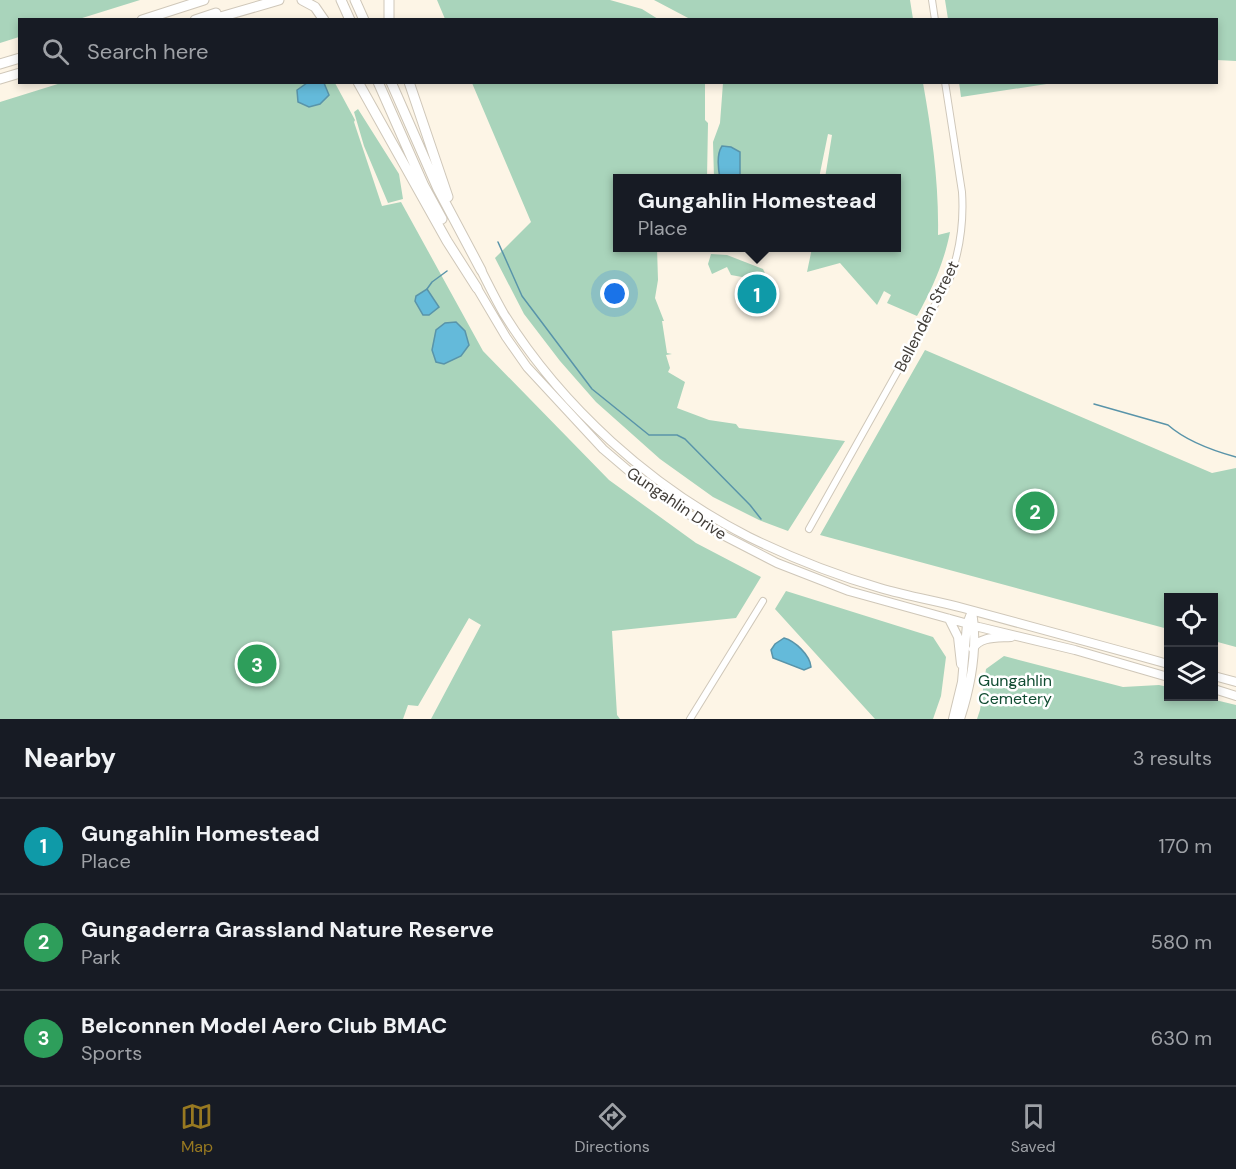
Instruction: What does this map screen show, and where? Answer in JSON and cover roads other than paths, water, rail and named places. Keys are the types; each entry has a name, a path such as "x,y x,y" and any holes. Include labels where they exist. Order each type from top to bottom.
{"highway":[{"path":"148,18 204,0"},
{"path":"201,18 258,0"},
{"path":"217,18 279,0"},
{"path":"302,0 313,6 322,18"},
{"path":"315,0 323,18"},
{"path":"341,0 349,18"},
{"path":"355,0 363,18"},
{"path":"389,0 389,18"},
{"path":"0,64 18,59"},
{"path":"0,79 18,74"},
{"path":"359,84 447,241 477,288"},
{"name":"Gungahlin Drive","path":"379,84 424,186 477,288"},
{"name":"Gungahlin Drive","path":"392,84 438,189 481,270"},
{"path":"410,84 438,169 470,250"}],"main road":[{"name":"Gungahlin Drive","path":"481,270 520,337 571,400 606,436 648,472 696,506 748,536 800,560 875,587 1164,663"},
{"name":"Gungahlin Drive","path":"477,288 506,337 534,375 603,449 650,489 713,531 777,563 849,591 1164,676"},
{"path":"953,719 961,689 972,611"},
{"path":"949,619 959,644 961,689"},
{"path":"970,624 973,650"},
{"path":"960,719 968,690 975,644 983,640 1018,636"},
{"path":"1218,677 1236,682"},
{"path":"1218,690 1236,696"}],"street":[{"path":"932,0 935,18"},
{"name":"Bellenden Street","path":"809,529 950,278 958,255 963,208 962,192 945,84"},
{"path":"690,719 763,601"}],"water":[{"path":"306,84 324,84 329,95 320,104 309,107 298,102 297,90"},
{"path":"722,146 731,147 740,152 740,174 719,174 718,157"},
{"path":"427,289 439,307 429,315 423,315 415,301 416,296"},
{"path":"456,322 465,331 469,345 461,356 444,364 436,362 432,350 436,330 445,323"},
{"path":"784,638 801,649 811,667 804,670 773,658 771,650"}],"waterway":[{"path":"498,242 522,296 592,389 649,435 677,435 685,439 761,519"},
{"path":"427,289 432,282 447,271"},
{"path":"1094,404 1168,425 1200,444 1236,457"}],"place":[{"name":"Gungahlin Homestead","path":"757,294"},
{"name":"Gungaderra Grassland Nature Reserve","path":"1035,511"},
{"name":"Belconnen Model Aero Club BMAC","path":"257,664"}],"park label":[{"name":"Gungahlin Cemetery","path":"1015,689"}]}
